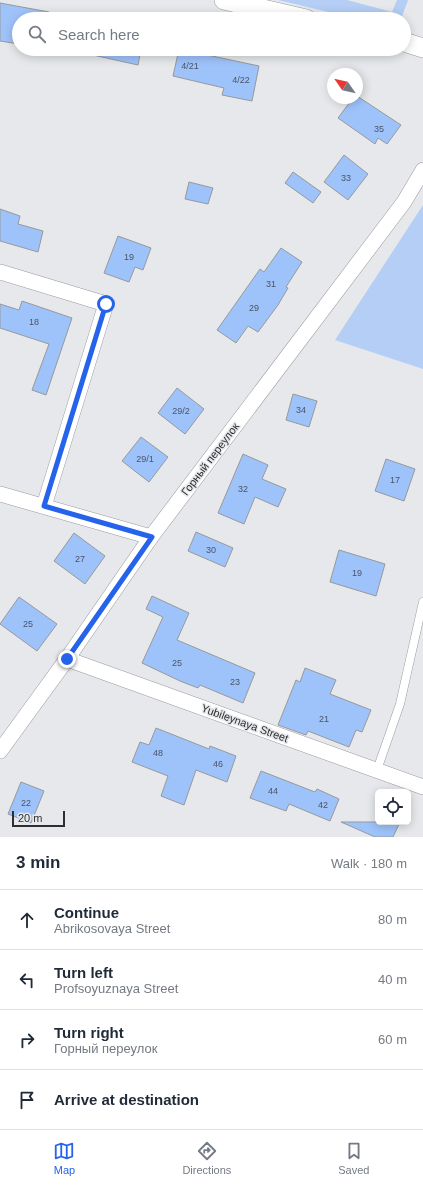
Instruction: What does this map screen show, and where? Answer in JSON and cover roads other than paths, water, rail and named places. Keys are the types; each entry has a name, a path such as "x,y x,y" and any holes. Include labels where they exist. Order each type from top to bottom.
{"street":[{"path":"224,0 276,12"},
{"path":"411,44 423,48"},
{"name":"Горный переулок","path":"0,751 67,659 152,537 404,202 423,170"},
{"path":"0,272 106,304 44,506"},
{"path":"0,494 152,537"},
{"name":"Yubileynaya Street","path":"67,659 423,787"}],"lane":[{"path":"376,770 400,704 423,602"}]}
